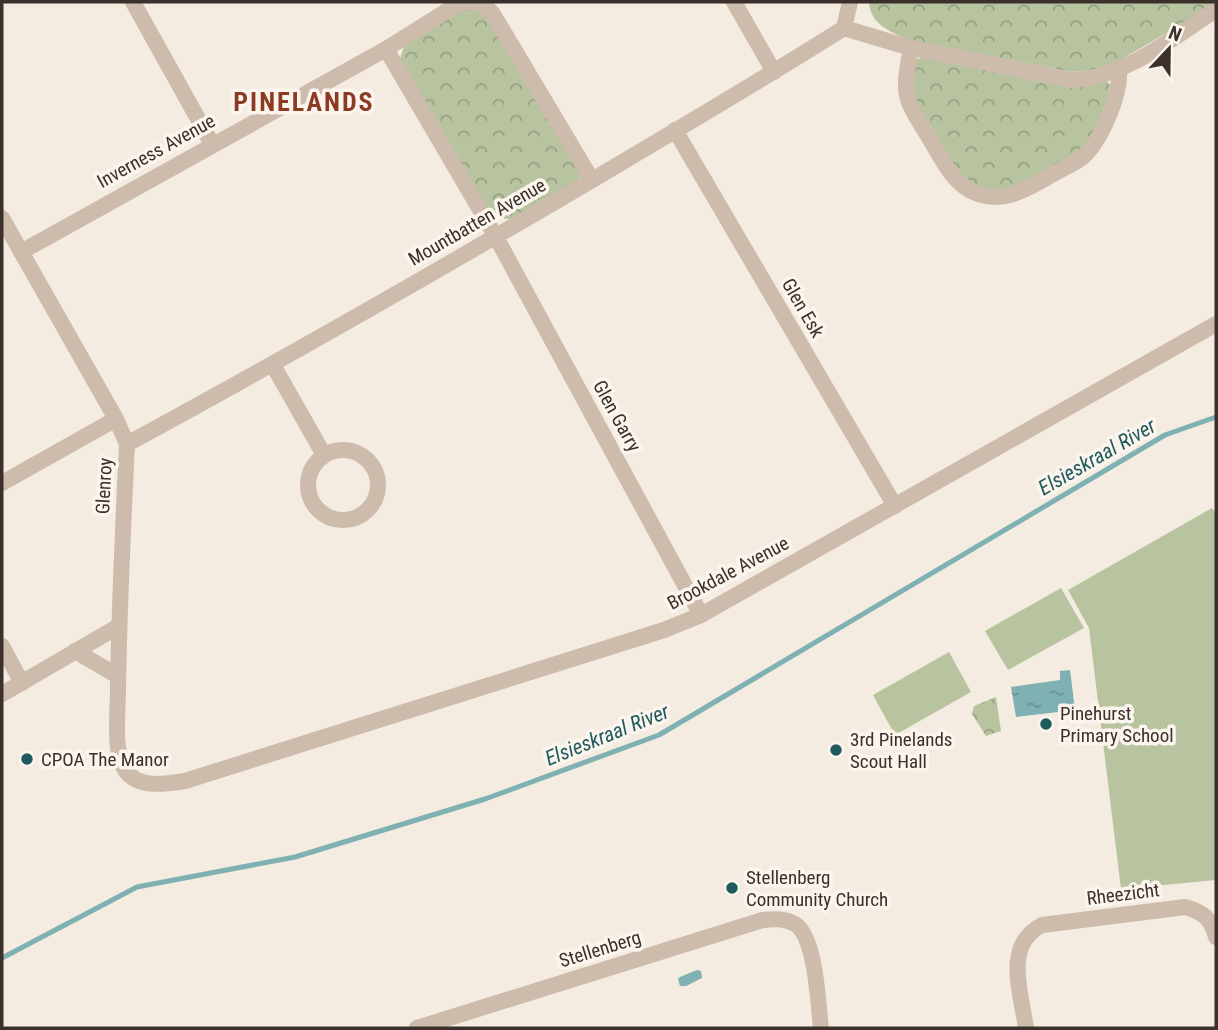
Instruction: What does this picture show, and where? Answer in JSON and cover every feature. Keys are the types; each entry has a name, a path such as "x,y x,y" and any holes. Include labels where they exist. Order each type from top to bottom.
{"street":[{"path":"133,2 212,144"},
{"name":"Inverness Avenue","path":"21,251 386,48 458,4 471,2 484,5 493,14 592,180"},
{"path":"734,2 774,72"},
{"path":"850,2 844,28 911,48 1071,80 1089,79 1119,70 1216,10"},
{"name":"Mountbatten Avenue","path":"127,444 273,365 496,237 844,28"},
{"path":"386,48 496,237"},
{"path":"911,48 904,82 906,99 953,178 972,191 996,197 1018,194 1083,157 1097,139 1116,97 1120,82 1119,70"},
{"name":"Glen Esk","path":"675,130 895,506"},
{"name":"Glenroy","path":"2,218 116,419 127,444 118,626 118,746 125,769 139,781"},
{"name":"Glen Garry","path":"496,237 701,615"},
{"name":"Brookdale Avenue","path":"139,781 160,784 185,781 701,615 1216,324"},
{"path":"273,365 324,455"},
{"path":"2,483 116,419"},
{"path":"337,450 351,450 363,456 373,466 378,478 378,492 372,507 361,516 339,521 327,518 315,508 308,496 307,479 314,464 324,455 337,450"},
{"path":"2,694 118,626"},
{"path":"2,646 22,683"},
{"path":"75,651 118,676"},
{"name":"Rheezicht","path":"1026,1028 1017,963 1018,950 1031,931 1042,925 1185,907 1201,912 1213,923 1216,936"},
{"name":"Stellenberg","path":"417,1028 763,920 777,918 795,924 806,936 821,1028"}],"green space":[{"path":"869,2 1216,4 1107,68 1072,72 909,40 877,22"},
{"path":"466,8 478,10 490,17 581,176 577,183 510,219 489,213 400,59 408,40"},
{"path":"926,56 1107,81 1112,88 1090,145 1019,187 998,190 977,187 959,177 909,98 913,61"},
{"path":"1212,508 1216,513 1216,880 1121,889 1089,628 1068,590"},
{"path":"1061,588 1084,628 1008,670 985,631"},
{"path":"949,652 971,692 895,735 873,695"},
{"path":"996,697 1001,731 986,736 972,714 974,706"}],"water":[{"path":"1070,670 1075,710 1016,717 1011,687 1060,680 1060,671"},
{"path":"701,971 702,978 680,986 680,977"}],"waterway":[{"name":"Elsieskraal River","path":"2,958 137,887 295,857 485,799 659,735 1165,435 1216,417"}],"place":[{"name":"Pinehurst Primary School","path":"1046,724"},
{"name":"3rd Pinelands Scout Hall","path":"836,750"},
{"name":"CPOA The Manor","path":"27,759"},
{"name":"Stellenberg Community Church","path":"732,888"}],"district":[{"name":"PINELANDS","path":"304,102"}]}
